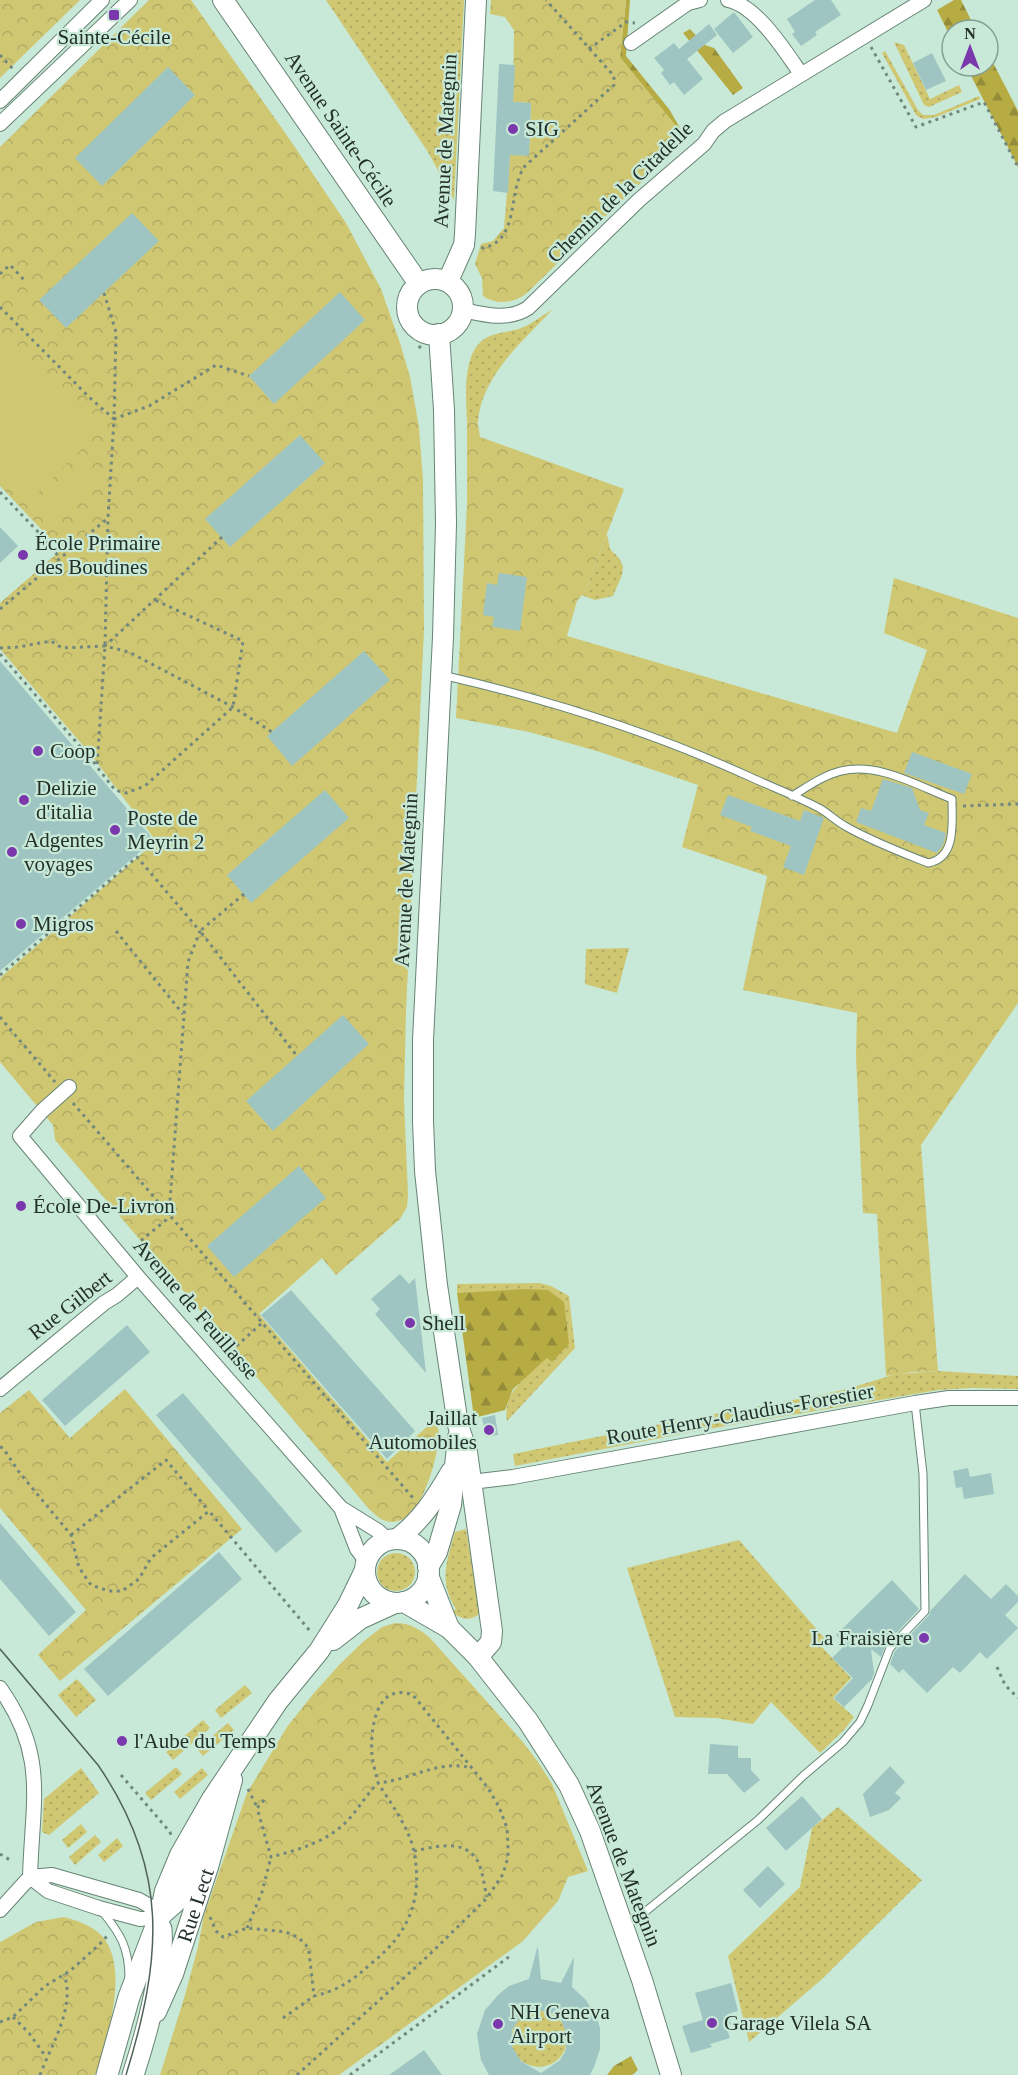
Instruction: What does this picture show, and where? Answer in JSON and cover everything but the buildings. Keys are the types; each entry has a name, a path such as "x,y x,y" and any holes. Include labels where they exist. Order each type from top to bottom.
{"main road":[{"name":"Avenue Sainte-Cécile","path":"223,0 419,284"},
{"name":"Avenue de Mategnin","path":"448,281 464,245 476,0"},
{"path":"435,279 448,281 461,296 463,310 460,319 455,327 439,334 422,332 413,324 408,314 409,297 419,284 435,279"},
{"name":"Avenue de Mategnin","path":"439,334 446,489 443,625 423,1040 423,1121 425,1171 435,1270 458,1425 467,1452 492,1630 491,1642 478,1657"},
{"name":"Avenue de Mategnin","path":"449,1628 428,1571 437,1552 451,1505 458,1425"},
{"name":"Avenue de Mategnin","path":"393,1540 411,1529 427,1510 454,1468"},
{"path":"393,1540 416,1545 424,1555 428,1571 427,1582 418,1594 400,1602 387,1601 374,1592 369,1586 366,1566 375,1548 393,1540"},
{"name":"Rue Lect","path":"107,2075 129,1997 160,1916 178,1900 236,1766 278,1701 319,1651 348,1605 366,1566"},
{"name":"Avenue de Mategnin","path":"400,1602 449,1628 478,1657 528,1721 568,1785 590,1831 651,2008 671,2075"},
{"name":"Rue Lect","path":"319,1651 360,1619 400,1602"},
{"name":"Rue Lect","path":"144,2039 173,1974 208,1867 236,1766"},
{"name":"Rue Lect","path":"133,2075 144,2039 162,1942 160,1916"}],"street":[{"path":"0,101 102,0"},
{"path":"0,124 130,0"},
{"path":"631,43 688,3 700,0"},
{"path":"728,0 748,9 801,74"},
{"name":"Chemin de la Citadelle","path":"463,310 483,315 503,316 517,314 528,308 639,200 704,144 713,131 743,109 924,0"},
{"name":"Avenue de Feuillasse","path":"66,1089 20,1136 138,1277 341,1508 393,1540"},
{"name":"Rue Gilbert","path":"0,1389 138,1277"},
{"name":"Route Henry-Claudius-Forestier","path":"471,1482 513,1477 915,1403 949,1398 1018,1398"},
{"name":"Avenue de Feuillasse","path":"341,1508 366,1566"},
{"path":"0,1688 21,1724 34,1768 35,1799 30,1877 0,1911"},
{"path":"30,1877 52,1875 139,1900 160,1916"},
{"path":"30,1877 48,1891 99,1908 140,1919 160,1916"}],"lane":[{"path":"440,675 486,686 619,726 746,775 820,809 871,840 928,863 937,861 949,844 952,835 952,799 883,772 843,770 833,773 792,796"},
{"path":"623,1927 640,1916 758,1820 802,1776 843,1742 860,1722 890,1648 925,1611 923,1474 915,1403"},
{"path":"99,1908 117,1929 126,1949 129,1997"}],"path":[{"path":"477,248 493,245 506,231 520,175 525,166 614,85 614,76 546,0"},
{"path":"589,49 626,22 655,26"},
{"path":"865,35 916,127 984,102 1018,167"},
{"path":"0,55 15,70"},
{"path":"0,274 9,265 26,282"},
{"path":"97,767 105,646 116,332 104,293"},
{"path":"0,307 89,397 114,419"},
{"path":"114,419 149,406 216,364 249,376"},
{"path":"0,492 59,557"},
{"path":"0,609 108,518"},
{"path":"105,646 222,537"},
{"path":"0,654 115,790 126,793 136,790 145,786 233,707 243,641 155,600"},
{"path":"0,648 51,641 62,648 105,646 129,652 233,707 272,732"},
{"path":"952,807 1018,804"},
{"path":"0,975 137,857 200,931 297,1056"},
{"path":"138,1244 169,1214 188,962 200,931 244,894"},
{"path":"116,931 184,1015"},
{"path":"0,1017 66,1089 169,1214 419,1505"},
{"path":"231,1351 262,1323"},
{"path":"0,1446 19,1473 71,1535 78,1564 91,1585 109,1591 122,1591 139,1579 151,1558 208,1511"},
{"path":"71,1535 166,1460 311,1633"},
{"path":"997,1667 1005,1685 1018,1698"},
{"path":"284,2018 314,1996 330,1993 342,1987 386,1952 400,1935 411,1914 417,1894 414,1851 397,1813 378,1782 372,1757 372,1734 376,1713 385,1699 397,1692 413,1695 493,1797 507,1828 508,1857 503,1874 487,1898 428,1956 297,2075"},
{"path":"271,1857 309,1845 338,1829 349,1820 378,1782 394,1781 446,1765 454,1764 472,1768"},
{"path":"121,1775 170,1832 172,1842"},
{"path":"246,1784 257,1808 271,1857 262,1892 247,1928"},
{"path":"257,1808 265,1799"},
{"path":"414,1851 445,1845 454,1846 472,1854 478,1861 487,1898"},
{"path":"0,1854 10,1860"},
{"path":"209,1916 216,1931 223,1937 247,1928 292,1933 306,1944 309,1952 314,1996"},
{"path":"0,2022 13,2017 45,1986 64,1974 107,1936"},
{"path":"350,2075 510,1956"},
{"path":"40,2075 66,2007 67,1983 64,1974"},
{"path":"13,2017 29,2033 46,2057"}],"green space":[{"path":"0,0 80,0 0,78"},
{"path":"149,0 191,0 346,223 381,289 410,377 419,427 423,480 424,630 406,1011 404,1100 407,1207 400,1219 336,1275 322,1258 259,1314 387,1462 437,1418 439,1437 424,1493 407,1517 396,1522 383,1520 369,1509 55,1140 53,1125 0,1062 0,978 156,841 92,756 0,649 0,603 61,550 0,486 0,147"},
{"path":"326,0 464,0 454,200 428,152"},
{"path":"491,0 626,0 620,57 686,138 528,292 518,299 506,302 494,301 483,296 482,278 475,264 481,244 493,241 504,228 510,155 529,155 531,103 513,102 514,30 505,17 490,14"},
{"path":"626,0 630,0 626,56 669,109 686,138 638,185 620,57"},
{"path":"954,0 961,0 970,18 941,18 937,10"},
{"path":"690,29 705,45 714,48 743,88 733,95 683,33"},
{"path":"894,42 904,45 930,99 959,85 962,92 929,107 924,105"},
{"path":"885,51 923,115 934,115 979,96 980,99 936,117 923,119 916,115 882,53"},
{"path":"1000,76 1018,111 1018,167 972,78"},
{"path":"553,309 517,347 495,375 486,391 478,424 467,421 467,373 474,350 490,336 525,326"},
{"path":"8,336 102,429 31,499 0,468 0,344"},
{"path":"467,421 478,424 480,437 624,489 585,591 577,601 567,636 897,733 927,650 884,633 894,578 1018,618 1018,1003 921,1145 938,1371 886,1376 877,1214 863,1213 856,1056 857,1013 743,990 767,876 682,847 698,785 597,751 529,732 456,718 467,504"},
{"path":"77,467 96,487 60,522 41,503"},
{"path":"607,534 610,549 623,566 622,575 613,596 595,600 581,595 585,591"},
{"path":"629,948 617,993 585,984 586,949"},
{"path":"540,1283 569,1296 575,1348 507,1421 506,1411 512,1393 524,1378 547,1358 548,1290 457,1293 457,1284"},
{"path":"548,1290 564,1302 569,1344 552,1362 547,1358 513,1389 505,1410 474,1418 457,1293"},
{"path":"938,1371 1018,1376 1018,1389 938,1390 697,1431 515,1466 513,1454 815,1396 896,1374"},
{"path":"125,1389 242,1529 60,1681 38,1655 86,1610 0,1508 0,1413 29,1390 70,1438"},
{"path":"466,1529 479,1608 479,1614 468,1619 461,1618 452,1611 456,1609 450,1599 446,1580 447,1562 455,1532"},
{"path":"739,1540 827,1641 822,1647 851,1678 833,1698 854,1717 820,1753 771,1702 753,1724 716,1718 675,1717 627,1568"},
{"path":"396,1553 409,1559 415,1572 409,1585 396,1591 383,1585 377,1572 383,1559"},
{"path":"395,1623 414,1627 430,1638 522,1741 552,1784 588,1871 568,1877 558,1901 523,1941 339,2075 160,2075 185,1995 204,1915 247,1793 287,1727 314,1693 364,1641 382,1627"},
{"path":"77,1679 96,1700 76,1717 58,1695"},
{"path":"245,1685 252,1693 221,1718 215,1710"},
{"path":"203,1720 210,1728 173,1760 166,1752"},
{"path":"228,1723 234,1730 203,1756 197,1749"},
{"path":"176,1767 182,1774 151,1800 145,1793"},
{"path":"81,1768 99,1793 49,1835 42,1832 44,1799"},
{"path":"202,1768 208,1775 180,1799 174,1792"},
{"path":"838,1807 922,1880 822,1979 749,2042 728,1956 800,1887 812,1828"},
{"path":"81,1824 87,1832 68,1848 62,1840"},
{"path":"95,1835 101,1842 75,1865 69,1857"},
{"path":"117,1838 123,1846 104,1862 98,1855"},
{"path":"64,1917 89,1926 101,1935 110,1948 114,1965 114,2004 95,2075 0,2075 0,1942 36,1922"},
{"path":"533,2011 545,2011 555,2015 563,2023 567,2039 563,2055 555,2063 545,2067 533,2067 523,2063 515,2055 511,2045 511,2033 515,2023 523,2015"},
{"path":"631,2056 638,2070 632,2075 607,2075 614,2066"}],"tram line":[{"path":"0,1649 98,1765 121,1804 138,1841 148,1878 152,1916 152,1953 147,1992 126,2075"}],"place":[{"name":"Sainte-Cécile","path":"114,15"},
{"name":"SIG","path":"513,129"},
{"name":"École Primaire des Boudines","path":"23,555"},
{"name":"Coop","path":"38,751"},
{"name":"Delizie d'italia","path":"24,800"},
{"name":"Poste de Meyrin 2","path":"115,830"},
{"name":"Adgentes voyages","path":"12,852"},
{"name":"Migros","path":"21,924"},
{"name":"École De-Livron","path":"21,1206"},
{"name":"Shell","path":"410,1323"},
{"name":"Jaillat Automobiles","path":"489,1430"},
{"name":"La Fraisière","path":"924,1638"},
{"name":"l'Aube du Temps","path":"122,1741"},
{"name":"Garage Vilela SA","path":"712,2023"},
{"name":"NH Geneva Airport","path":"498,2024"}]}
